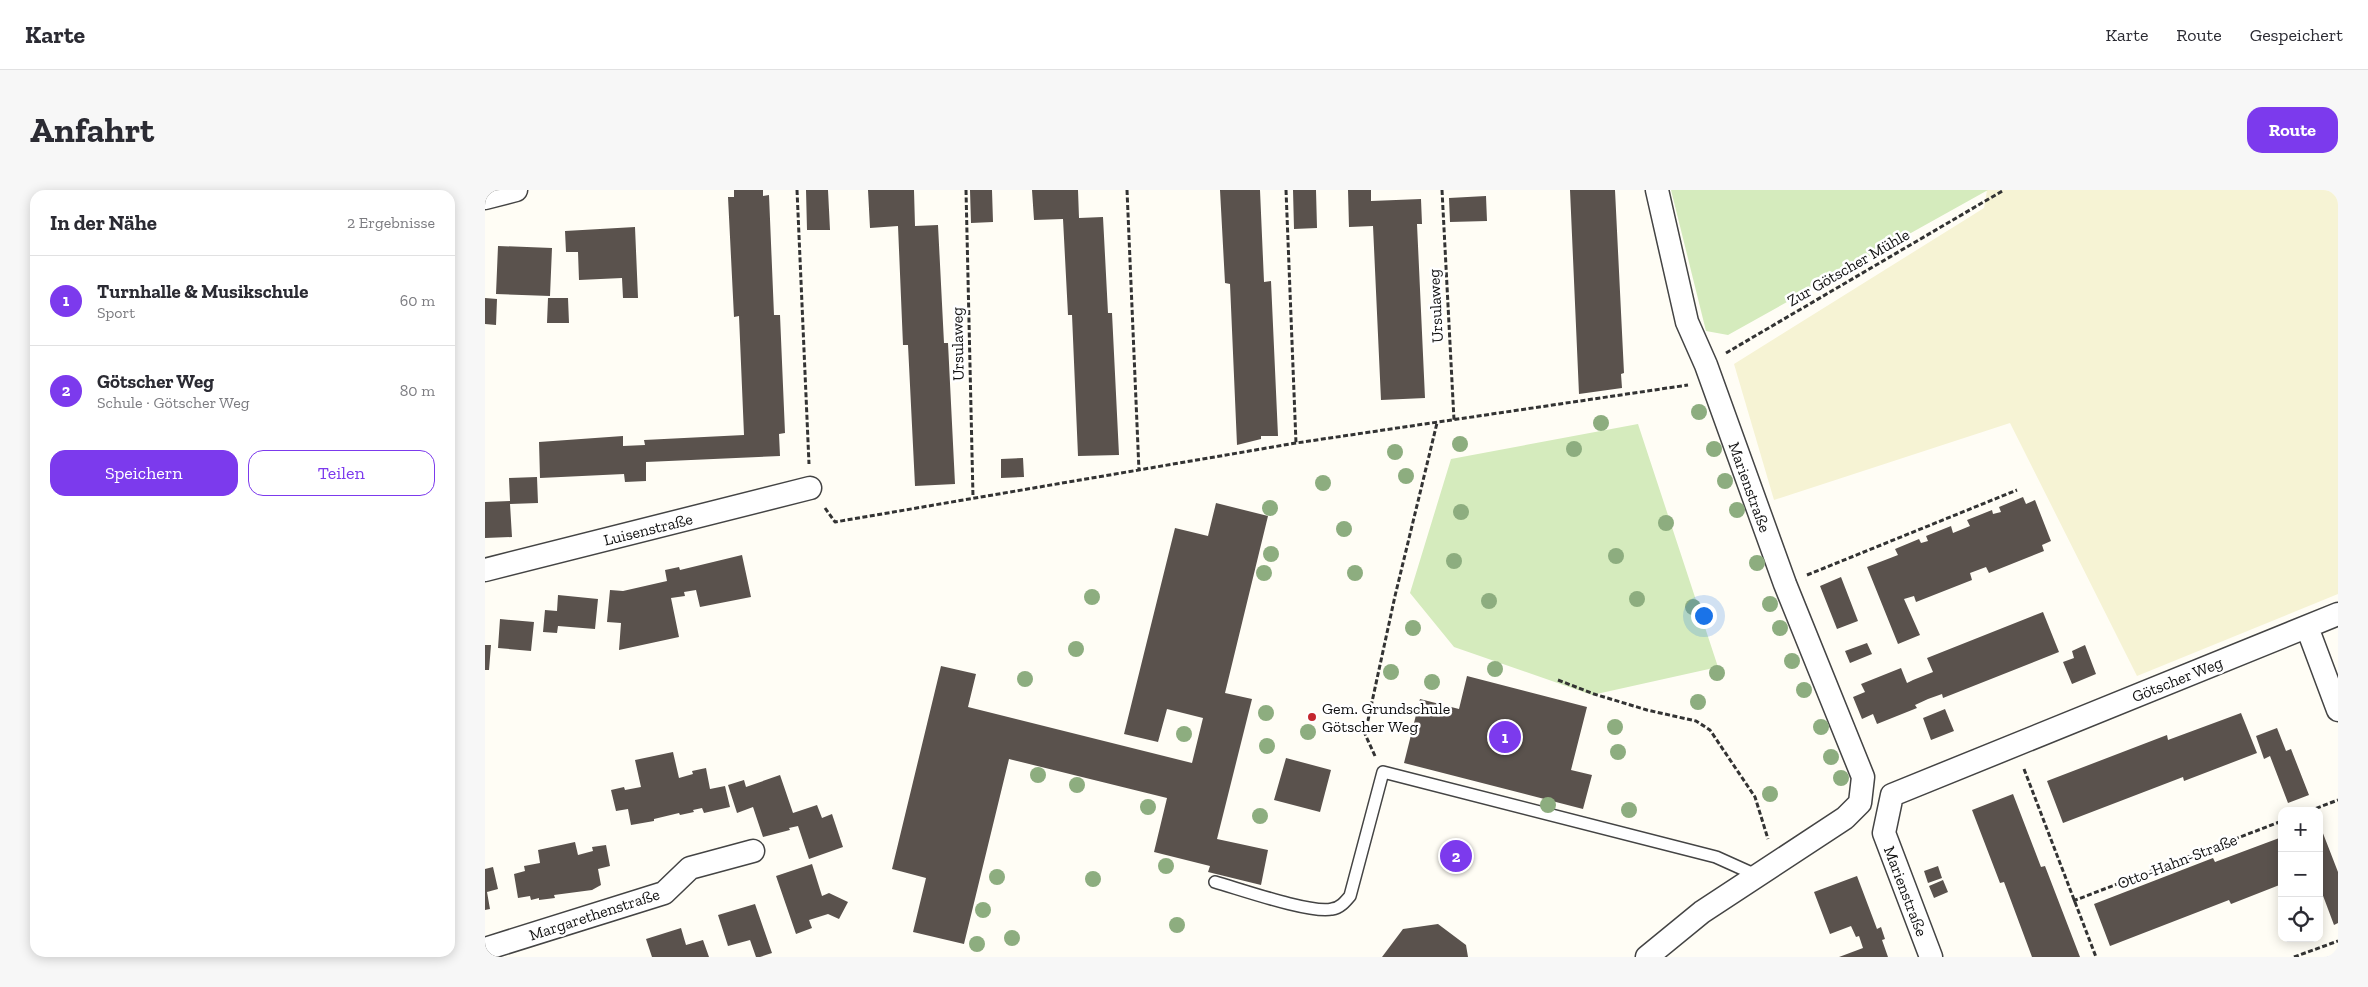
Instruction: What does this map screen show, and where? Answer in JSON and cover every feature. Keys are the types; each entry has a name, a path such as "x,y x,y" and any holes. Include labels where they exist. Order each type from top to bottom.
{"street":[{"path":"485,198 515,190"},
{"name":"Marienstraße","path":"1657,190 1687,322 1709,373 1785,584 1863,777 1860,803 1845,818 1775,863"},
{"name":"Luisenstraße","path":"485,570 811,488"},
{"name":"Götscher Weg","path":"1892,795 2338,614"},
{"path":"2307,627 2338,710"},
{"name":"Marienstraße","path":"1892,795 1884,834 1931,957"},
{"name":"Margarethenstraße","path":"485,949 664,893 690,868 753,851"},
{"path":"1647,957 1702,912 1775,863"}],"lane":[{"path":"1215,882 1314,910 1331,910 1342,905 1350,896 1383,772 1716,857 1756,875"}],"path":[{"path":"797,190 811,488 835,522 1295,443 1453,420 1709,373"},
{"name":"Ursulaweg","path":"966,190 973,497"},
{"path":"1127,190 1139,471"},
{"path":"1287,190 1295,443"},
{"name":"Ursulaweg","path":"1442,190 1453,420"},
{"name":"Zur Götscher Mühle","path":"1709,373 2004,190"},
{"path":"1383,772 1365,734 1437,422"},
{"path":"1785,584 2017,490"},
{"path":"1557,680 1639,707 1696,721 1710,730 1755,797 1775,863"},
{"path":"2015,745 2073,902 2096,957"},
{"path":"2320,807 2338,800"},
{"name":"Otto-Hahn-Straße","path":"2073,902 2278,823"},
{"path":"2294,957 2338,941"}],"shaded area":[{"path":"1987,190 2338,190 2338,594 2137,676 2010,423 1774,500 1734,364 1984,208"}],"green space":[{"path":"1671,190 1988,190 1728,335 1706,331"},
{"path":"1638,424 1718,667 1592,695 1454,647 1410,593 1451,459"}],"building":[{"path":"734,190 763,190 763,196 769,195 774,315 780,315 785,433 779,434 780,456 646,462 646,481 625,482 624,474 540,478 539,442 623,436 623,446 645,445 644,440 744,435 739,316 734,317 728,197 734,197"},
{"path":"806,190 828,190 830,230 807,230"},
{"path":"868,190 914,190 915,226 938,225 944,343 948,343 955,484 915,486 908,345 903,345 898,226 870,228"},
{"path":"970,190 992,190 993,222 971,223"},
{"path":"1032,190 1078,190 1079,218 1103,217 1108,313 1112,313 1119,455 1078,456 1072,315 1068,315 1063,219 1034,220"},
{"path":"1220,190 1260,190 1264,282 1271,281 1278,436 1261,436 1261,439 1237,445 1230,284 1225,283"},
{"path":"1293,190 1316,190 1317,228 1294,229"},
{"path":"1348,190 1371,190 1371,201 1421,199 1422,224 1417,224 1425,398 1381,400 1373,226 1349,227"},
{"path":"1570,190 1615,190 1624,373 1621,374 1622,388 1579,394"},
{"path":"1486,196 1487,221 1450,222 1449,198"},
{"path":"635,227 638,298 623,298 622,278 579,280 578,252 566,252 565,231"},
{"path":"498,246 552,248 550,296 496,294"},
{"path":"485,298 497,299 496,325 485,324"},
{"path":"548,298 568,298 569,323 547,323"},
{"path":"1023,458 1024,477 1001,478 1001,459"},
{"path":"537,477 538,503 510,504 512,537 485,538 485,502 510,501 509,478"},
{"path":"2023,497 2026,504 2035,500 2051,541 2042,545 2044,551 1989,573 1986,567 1970,573 1972,580 1916,602 1914,596 1904,599 1920,635 1898,644 1867,567 1898,555 1895,549 1919,539 1921,543 1928,541 1926,536 1951,526 1953,533 1970,526 1967,520 1992,510 1993,514 2001,512 1999,507"},
{"path":"1216,503 1268,516 1225,693 1252,699 1217,839 1268,850 1261,885 1208,872 1210,866 1154,852 1167,798 1009,759 964,944 913,932 926,878 892,869 941,666 976,674 968,707 1192,763 1203,718 1167,709 1158,742 1124,734 1175,528 1208,536"},
{"path":"742,555 751,597 700,607 696,590 684,592 685,596 671,598 679,637 619,650 621,623 607,622 610,590 623,591 667,581 665,570 679,567 680,570"},
{"path":"1841,577 1858,621 1837,629 1820,586"},
{"path":"558,595 598,599 595,629 558,626 557,633 543,632 545,610 557,611"},
{"path":"2043,612 2059,652 1943,698 1942,694 1928,699 1915,705 1917,708 1877,724 1873,714 1862,719 1853,697 1865,692 1861,684 1901,668 1907,683 1933,672 1927,658"},
{"path":"500,619 534,622 531,651 498,648"},
{"path":"1867,643 1872,654 1850,663 1845,651"},
{"path":"485,645 491,645 489,670 485,670"},
{"path":"2085,645 2096,674 2072,684 2063,662 2074,658 2072,651"},
{"path":"1467,676 1587,707 1571,770 1592,775 1583,809 1404,763 1420,699 1459,709"},
{"path":"1945,709 1954,731 1931,740 1923,718"},
{"path":"2241,713 2257,753 2184,781 2183,777 2063,823 2047,781 2167,735 2168,740"},
{"path":"2277,728 2286,751 2291,749 2309,795 2288,803 2270,756 2264,759 2256,736"},
{"path":"673,752 679,778 693,774 692,771 706,768 710,789 725,786 730,807 704,813 702,808 693,810 694,812 680,815 679,813 654,819 654,821 631,825 628,809 616,811 611,790 624,787 625,790 641,787 635,760"},
{"path":"1286,758 1331,770 1320,812 1274,800"},
{"path":"780,775 793,813 817,805 822,818 832,814 843,847 809,859 798,826 763,837 753,807 737,813 728,785 744,780 746,787"},
{"path":"2013,794 2041,867 2045,866 2080,957 2032,957 2004,882 2000,883 1972,810"},
{"path":"2323,833 2338,872 2338,923 2334,925 2323,896"},
{"path":"2278,838 2278,886 2231,904 2229,900 2110,946 2094,904 2213,858 2215,862"},
{"path":"575,842 578,855 593,851 592,847 606,845 610,866 598,869 601,885 592,890 554,895 555,898 531,900 530,896 518,898 514,874 525,871 524,866 540,863 538,850"},
{"path":"812,864 822,896 829,893 848,902 839,919 828,914 809,920 812,928 796,934 776,876"},
{"path":"1938,866 1942,878 1928,883 1924,871"},
{"path":"493,867 498,889 487,892 490,909 485,910 485,869"},
{"path":"1857,876 1877,929 1881,927 1885,939 1882,940 1888,957 1839,957 1863,948 1859,936 1856,937 1851,926 1830,934 1814,892"},
{"path":"1943,880 1948,892 1934,898 1929,886"},
{"path":"755,904 772,953 760,957 756,957 750,940 728,946 718,915"},
{"path":"1438,924 1466,945 1468,957 1382,957 1403,929"},
{"path":"681,928 686,945 703,940 709,957 652,957 646,939"},
{"path":"2338,953 2338,957 2327,957"}],"place":[{"name":"Gem. Grundschule Götscher Weg","path":"1312,717"},
{"name":"Turnhalle & Musikschule","path":"1505,737"},
{"name":"Götscher Weg","path":"1456,856"}]}
